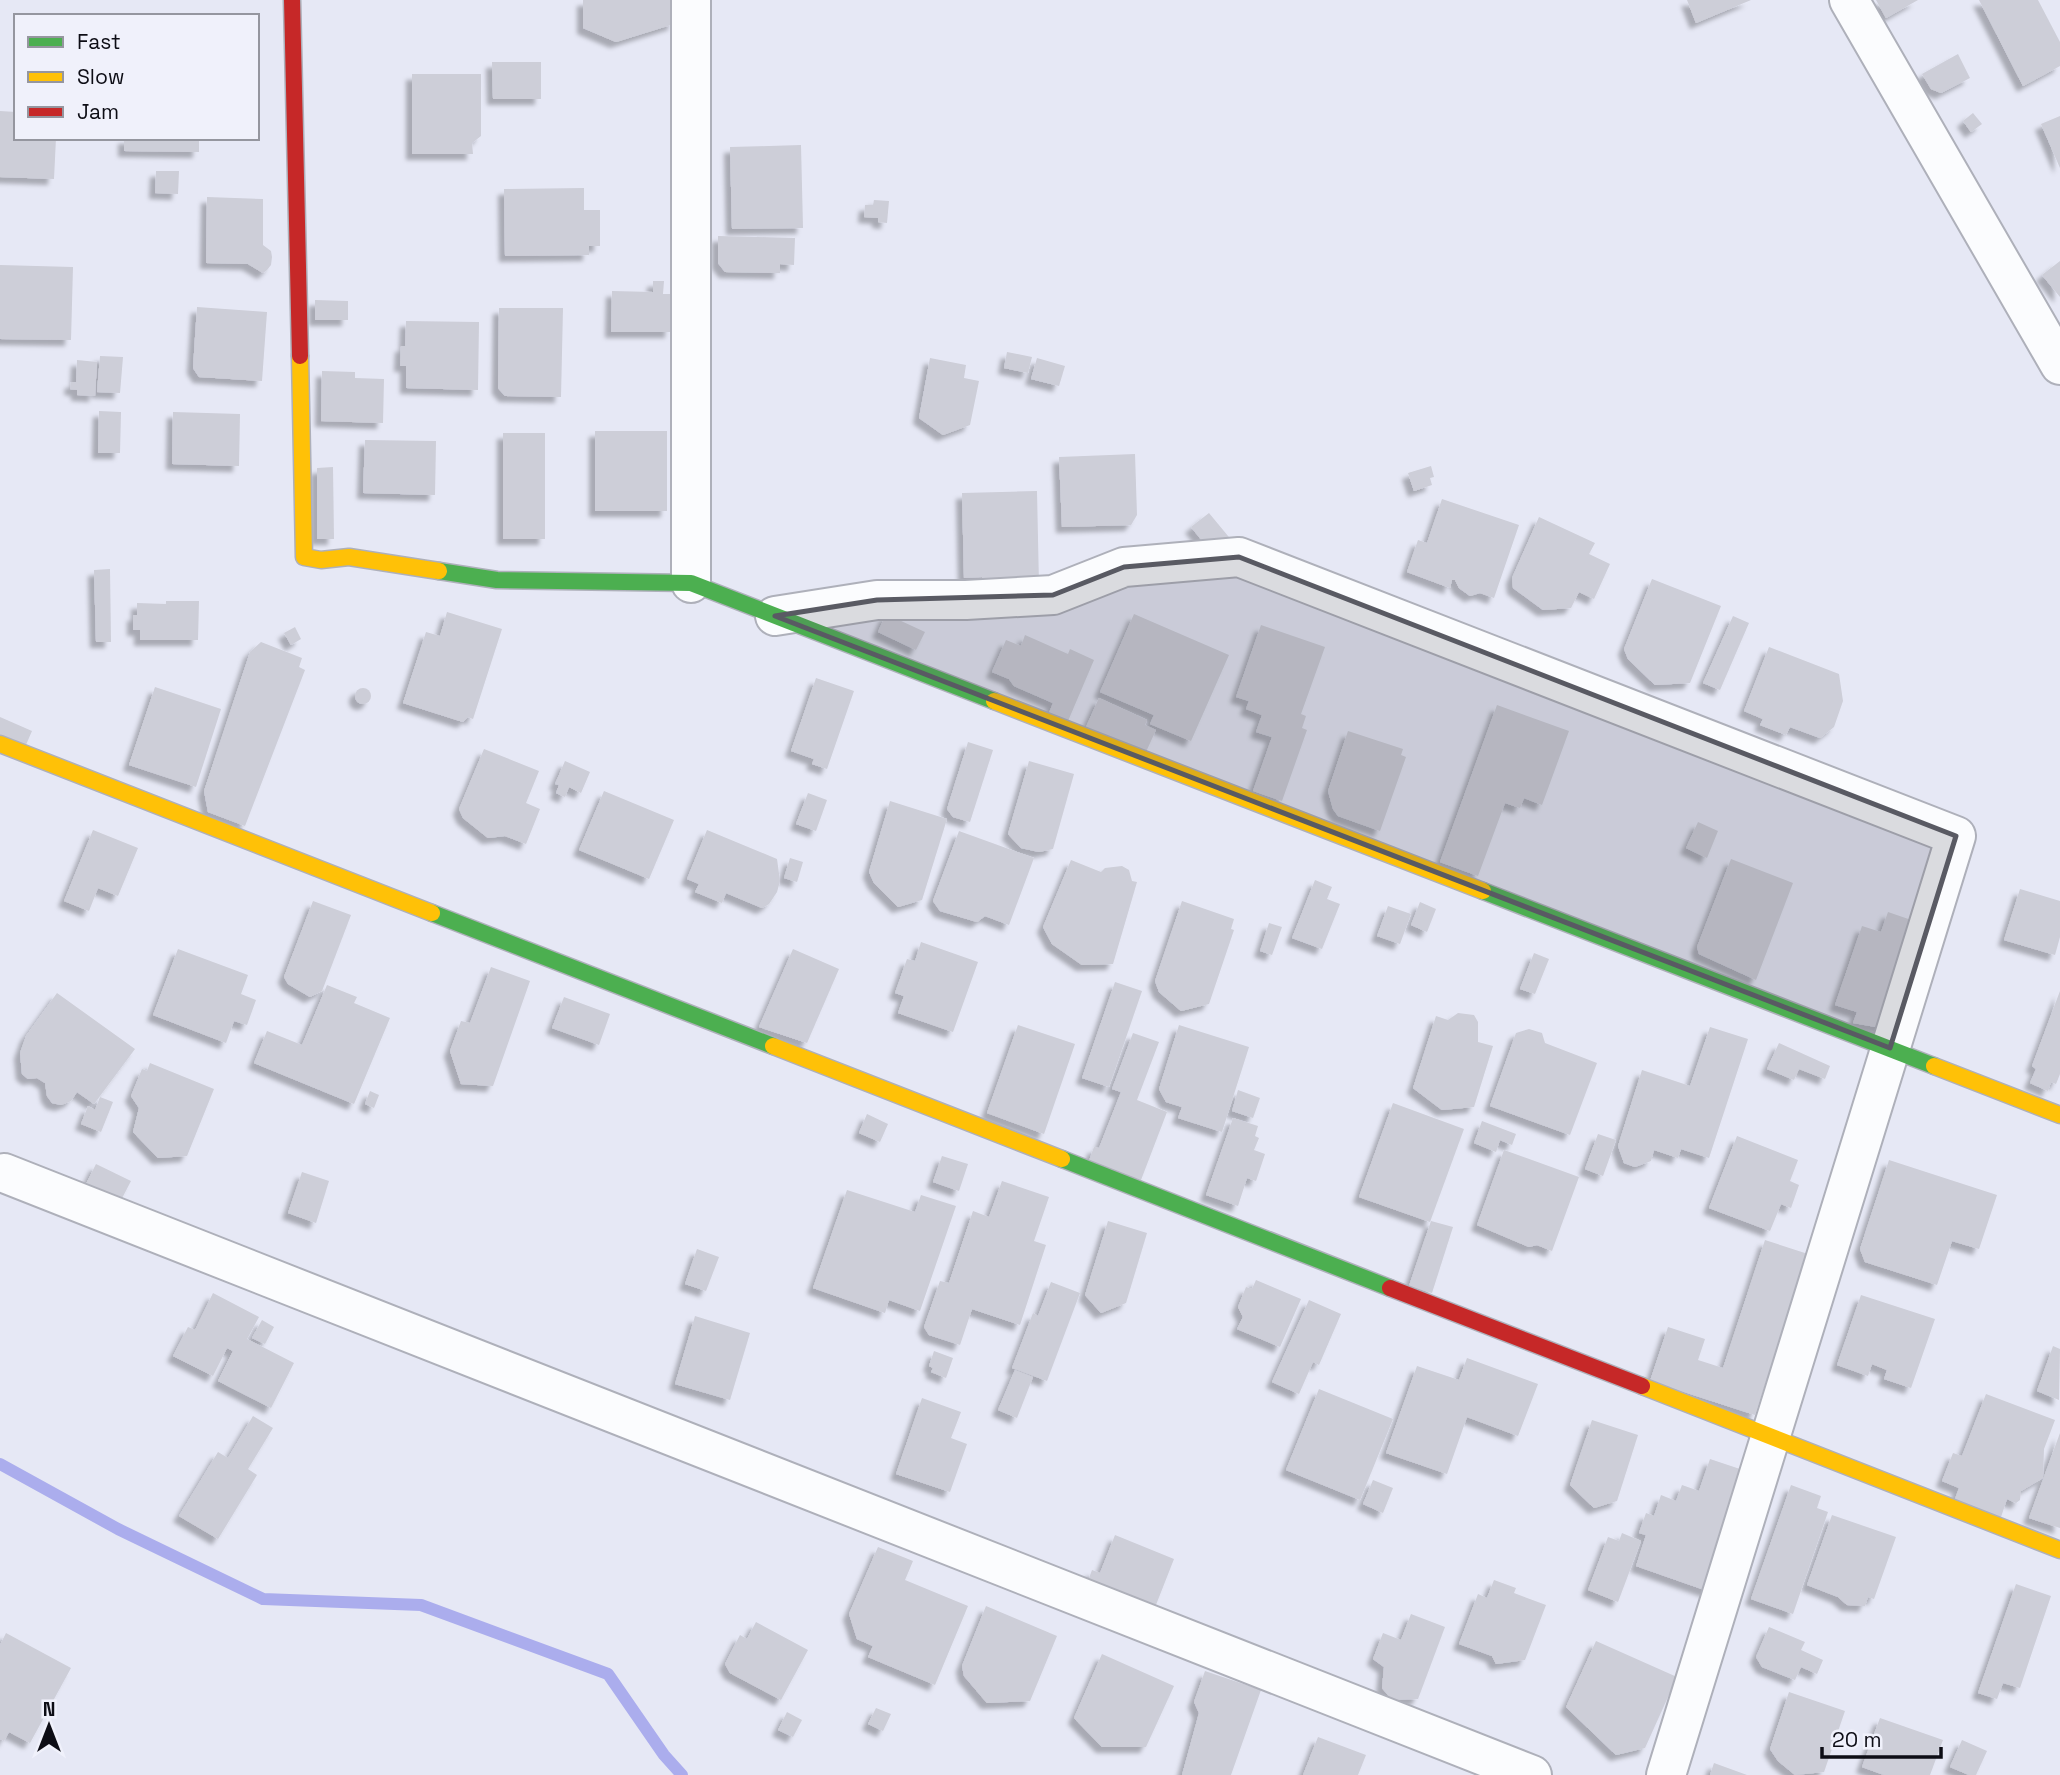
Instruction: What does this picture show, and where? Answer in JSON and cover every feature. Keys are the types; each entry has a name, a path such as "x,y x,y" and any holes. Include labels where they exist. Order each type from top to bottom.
{"street":[{"path":"292,0 304,557 321,560 349,557 497,580 691,583 2060,1115"},
{"path":"691,0 691,583"},
{"path":"1849,0 2060,365"},
{"path":"775,616 877,600 966,600 1053,595 1124,567 1239,557 1956,836 1666,1775"},
{"path":"0,744 2060,1550"},
{"path":"4,1173 1532,1775"}],"highlighted area":[{"path":"1239,557 1956,836 1890,1048 775,616 877,600 1053,595 1124,567"}],"building":[{"path":"583,0 674,0 674,24 616,42 583,28"},
{"path":"1687,0 1751,0 1696,23"},
{"path":"1876,0 1918,0 1886,18"},
{"path":"1979,0 2038,0 2060,42 2060,66 2023,86"},
{"path":"1958,54 1970,78 1941,93 1931,89 1922,74"},
{"path":"492,62 541,62 541,99 493,99"},
{"path":"412,74 481,74 481,136 472,143 473,154 412,154"},
{"path":"0,111 14,112 14,140 56,140 54,179 0,177"},
{"path":"1973,113 1982,124 1971,132 1963,121"},
{"path":"2060,116 2060,168 2041,124"},
{"path":"124,140 199,140 199,152 124,151"},
{"path":"801,145 803,228 732,229 730,147"},
{"path":"156,171 179,171 178,194 155,193"},
{"path":"584,188 584,210 600,210 600,246 589,246 589,255 505,256 504,189"},
{"path":"207,197 263,199 263,245 271,251 272,257 267,270 263,273 248,264 206,263"},
{"path":"874,200 889,201 887,223 878,222 878,218 864,217 865,205 873,205"},
{"path":"718,236 795,238 794,265 780,264 780,273 725,272 718,263"},
{"path":"2060,261 2060,297 2042,275"},
{"path":"0,265 73,267 71,340 0,339"},
{"path":"653,281 664,281 663,294 672,294 671,332 611,332 612,291 653,292"},
{"path":"315,300 348,301 348,320 315,320"},
{"path":"197,307 267,312 262,381 199,377 193,368"},
{"path":"499,308 563,308 561,397 505,396 498,388"},
{"path":"406,321 479,322 478,390 406,388 406,366 400,366 401,346 405,346"},
{"path":"1007,352 1032,357 1028,373 1004,368"},
{"path":"100,356 123,357 120,393 97,392"},
{"path":"930,358 966,365 964,378 979,381 970,425 943,435 919,418"},
{"path":"1037,358 1065,366 1059,386 1031,379"},
{"path":"77,360 97,362 95,396 77,395 77,390 70,389 71,382 76,382"},
{"path":"322,371 355,372 355,378 384,379 383,423 321,421"},
{"path":"99,411 121,412 120,453 98,453"},
{"path":"173,412 240,414 239,466 172,464"},
{"path":"595,431 667,431 667,511 595,511"},
{"path":"503,433 545,433 545,539 503,539"},
{"path":"365,440 436,441 435,495 363,493"},
{"path":"1135,454 1137,515 1131,525 1062,527 1059,457"},
{"path":"1431,466 1434,477 1430,478 1432,485 1414,491 1408,473"},
{"path":"333,467 334,539 317,539 317,468"},
{"path":"1037,491 1039,585 982,586 982,577 964,578 962,493"},
{"path":"1442,499 1519,525 1494,598 1480,593 1470,596 1459,588 1455,580 1452,580 1450,588 1407,572 1418,540 1427,543"},
{"path":"1209,513 1233,542 1215,557 1191,527"},
{"path":"1539,517 1595,543 1589,554 1610,564 1594,599 1579,592 1571,608 1543,610 1513,588 1512,578"},
{"path":"110,569 111,642 96,642 94,570"},
{"path":"1652,579 1721,606 1690,683 1655,685 1628,659 1624,649"},
{"path":"166,601 199,601 198,640 140,640 140,630 133,630 133,615 137,615 137,603 166,604"},
{"path":"447,612 502,629 473,719 468,717 463,722 403,703 426,632 440,636"},
{"path":"886,614 925,632 916,650 878,632"},
{"path":"1134,614 1229,655 1191,741 1150,724 1154,715 1100,692"},
{"path":"1733,616 1749,623 1720,690 1703,683"},
{"path":"1261,625 1325,647 1301,714 1306,716 1302,728 1307,730 1282,801 1253,791 1272,737 1256,732 1262,715 1246,709 1249,701 1236,697"},
{"path":"295,627 301,639 291,645 284,633"},
{"path":"1025,635 1068,654 1070,649 1094,660 1068,721 1049,713 1053,703 1014,686 1009,679 992,672 1006,640 1021,646"},
{"path":"261,642 302,658 299,667 305,670 245,826 208,812 204,791 250,652"},
{"path":"1769,647 1839,674 1843,701 1834,727 1820,738 1790,727 1786,735 1760,725 1763,719 1744,711"},
{"path":"816,678 854,691 827,769 812,764 814,759 791,751"},
{"path":"155,687 221,709 196,787 129,765"},
{"path":"363,688 371,696 363,704 355,696"},
{"path":"1099,698 1147,720 1145,725 1156,730 1145,754 1086,727"},
{"path":"1497,705 1569,731 1542,805 1524,798 1520,808 1505,803 1478,876 1440,862"},
{"path":"0,717 32,731 25,747 0,735"},
{"path":"1348,731 1403,749 1401,755 1406,757 1380,831 1338,816 1333,809 1328,791"},
{"path":"968,742 993,750 970,822 953,817 947,809"},
{"path":"484,749 539,771 526,803 540,809 526,844 505,836 488,838 463,818 459,809"},
{"path":"565,761 590,772 581,793 569,787 565,797 556,793 559,785 555,784"},
{"path":"1029,761 1074,774 1053,849 1039,852 1021,848 1008,834"},
{"path":"604,791 674,820 649,879 579,850"},
{"path":"808,793 827,800 816,831 796,824"},
{"path":"890,801 947,819 922,900 898,907 874,883 869,872"},
{"path":"1698,822 1718,831 1707,858 1686,848"},
{"path":"93,830 138,848 118,896 98,888 89,911 64,901"},
{"path":"707,830 777,859 780,881 769,904 762,908 726,893 722,903 695,892 699,884 687,879"},
{"path":"959,831 1034,858 1009,925 985,916 977,922 940,911 933,901"},
{"path":"790,858 803,862 797,882 784,878"},
{"path":"1731,859 1793,883 1756,980 1699,954 1697,947"},
{"path":"1071,860 1101,872 1105,868 1122,866 1129,870 1132,881 1137,882 1113,964 1082,965 1052,944 1043,927"},
{"path":"1315,880 1332,887 1327,899 1340,904 1322,949 1292,938"},
{"path":"2020,889 2060,901 2060,937 2055,955 2004,940"},
{"path":"313,901 351,915 322,991 310,997 288,984 284,977"},
{"path":"1182,901 1234,919 1231,929 1234,930 1209,1004 1181,1011 1159,992 1155,981"},
{"path":"1420,902 1436,909 1427,932 1411,925"},
{"path":"1388,906 1411,914 1400,944 1377,936"},
{"path":"1888,912 1923,924 1887,1029 1853,1023 1857,1012 1835,1005 1862,926 1881,932"},
{"path":"1269,923 1282,927 1272,955 1260,951"},
{"path":"921,942 978,962 953,1032 898,1013 904,996 895,993 907,959 915,961"},
{"path":"178,949 248,975 241,994 256,1000 247,1025 234,1021 226,1043 153,1015"},
{"path":"793,949 839,969 807,1043 759,1027"},
{"path":"1534,953 1549,959 1535,994 1520,989"},
{"path":"491,967 530,981 493,1086 461,1084 450,1051 461,1021 470,1023"},
{"path":"1115,982 1142,991 1109,1087 1082,1078"},
{"path":"327,985 357,997 354,1003 390,1018 354,1104 254,1063 267,1031 302,1045"},
{"path":"2060,991 2060,1074 2056,1084 2051,1082 2048,1091 2030,1083 2036,1069 2032,1066"},
{"path":"57,993 135,1049 94,1104 77,1092 71,1101 61,1105 52,1103 47,1096 45,1083 37,1078 28,1079 22,1074 20,1053 26,1036"},
{"path":"564,997 610,1014 599,1045 552,1028"},
{"path":"1458,1013 1474,1015 1478,1022 1478,1042 1493,1046 1474,1107 1442,1110 1413,1088 1436,1016 1448,1020"},
{"path":"1018,1025 1075,1044 1044,1134 987,1113"},
{"path":"1179,1025 1249,1047 1222,1132 1178,1118 1182,1107 1166,1102 1159,1089"},
{"path":"1710,1027 1748,1039 1709,1158 1681,1149 1678,1158 1654,1150 1651,1161 1635,1167 1624,1163 1618,1146 1642,1070 1690,1086"},
{"path":"1529,1029 1542,1033 1545,1043 1597,1063 1570,1135 1490,1106 1516,1033"},
{"path":"1133,1033 1159,1042 1137,1100 1167,1112 1141,1180 1089,1161 1094,1147 1099,1148 1121,1092 1112,1089"},
{"path":"1779,1043 1830,1066 1825,1079 1799,1069 1794,1080 1767,1069"},
{"path":"150,1063 214,1089 187,1156 158,1158 133,1132 139,1108 131,1096 142,1069 147,1071"},
{"path":"1238,1090 1260,1098 1253,1118 1232,1111"},
{"path":"370,1091 379,1095 374,1108 365,1104"},
{"path":"100,1097 113,1102 101,1132 81,1124 88,1106 95,1110"},
{"path":"1393,1103 1464,1129 1430,1222 1359,1197"},
{"path":"867,1114 888,1124 880,1142 859,1133"},
{"path":"1233,1118 1258,1126 1255,1136 1259,1138 1254,1150 1265,1154 1256,1181 1247,1178 1238,1206 1206,1195"},
{"path":"1482,1121 1516,1134 1512,1145 1500,1140 1496,1152 1474,1143"},
{"path":"1598,1134 1616,1140 1603,1176 1585,1169"},
{"path":"1737,1136 1798,1160 1790,1181 1799,1185 1791,1208 1781,1204 1770,1231 1709,1208"},
{"path":"1504,1150 1579,1177 1552,1251 1537,1245 1529,1247 1477,1225"},
{"path":"942,1156 968,1164 959,1191 933,1182"},
{"path":"1889,1160 1997,1195 1979,1249 1952,1241 1937,1285 1865,1262 1860,1249"},
{"path":"96,1164 131,1181 120,1202 86,1184"},
{"path":"302,1172 329,1181 316,1223 288,1213"},
{"path":"1002,1181 1049,1197 1034,1241 1046,1245 1020,1325 972,1309 960,1345 929,1335 924,1327 940,1281 949,1283 973,1211 989,1217"},
{"path":"847,1190 915,1212 921,1195 956,1206 920,1311 889,1300 885,1313 813,1288"},
{"path":"1108,1221 1147,1233 1126,1303 1101,1313 1085,1295"},
{"path":"1431,1221 1453,1227 1432,1293 1409,1286"},
{"path":"1765,1240 1808,1254 1755,1415 1650,1381 1668,1327 1705,1339 1698,1360 1723,1368"},
{"path":"697,1249 719,1257 706,1291 685,1284"},
{"path":"1256,1280 1301,1299 1280,1347 1237,1329 1243,1317 1238,1307 1246,1287 1252,1289"},
{"path":"1051,1282 1080,1293 1047,1381 1012,1368 1033,1313 1038,1316"},
{"path":"213,1293 259,1317 247,1339 294,1363 271,1408 218,1381 233,1351 227,1348 213,1376 173,1356 188,1327 195,1330"},
{"path":"1861,1295 1935,1319 1911,1388 1884,1379 1887,1370 1872,1364 1868,1376 1837,1365"},
{"path":"1309,1300 1341,1314 1319,1365 1313,1362 1299,1394 1272,1382"},
{"path":"695,1316 750,1333 730,1400 675,1384"},
{"path":"262,1320 274,1327 265,1344 252,1338"},
{"path":"2053,1346 2060,1349 2059,1400 2037,1391"},
{"path":"934,1351 953,1358 946,1378 931,1372 933,1368 929,1366"},
{"path":"1467,1358 1538,1384 1518,1436 1467,1417 1447,1474 1386,1453 1417,1366 1459,1380"},
{"path":"1015,1370 1033,1377 1017,1418 998,1410"},
{"path":"1319,1389 1393,1419 1360,1500 1286,1470"},
{"path":"1986,1394 2055,1420 2044,1449 2043,1478 2021,1491 2020,1500 2016,1503 2007,1499 2001,1517 1955,1499 1959,1488 1942,1481 1953,1453 1962,1456"},
{"path":"922,1398 961,1412 951,1438 967,1444 950,1492 896,1474"},
{"path":"253,1416 273,1428 248,1469 257,1475 218,1539 179,1516 218,1452 228,1458"},
{"path":"1592,1420 1638,1435 1617,1501 1594,1508 1570,1485"},
{"path":"2060,1433 2060,1528 2029,1518"},
{"path":"1710,1459 1755,1474 1713,1593 1636,1566 1646,1535 1639,1533 1646,1513 1654,1516 1661,1495 1676,1501 1682,1485 1699,1491"},
{"path":"1373,1480 1393,1488 1383,1513 1363,1504"},
{"path":"1791,1485 1821,1496 1817,1508 1828,1512 1793,1614 1751,1599"},
{"path":"1832,1515 1896,1537 1874,1599 1868,1597 1865,1606 1847,1605 1838,1597 1807,1585"},
{"path":"1622,1533 1641,1541 1618,1602 1588,1590 1608,1537 1619,1541"},
{"path":"1115,1535 1174,1559 1152,1615 1085,1589 1092,1570 1100,1573"},
{"path":"878,1547 913,1561 905,1580 968,1606 935,1685 868,1657 873,1646 857,1639 849,1614"},
{"path":"1494,1580 1516,1588 1514,1593 1546,1605 1525,1660 1496,1664 1492,1656 1459,1644 1478,1594 1487,1598"},
{"path":"2016,1584 2051,1596 2020,1688 2003,1683 1997,1699 1978,1693"},
{"path":"986,1606 1057,1636 1030,1701 987,1703 964,1676 962,1666"},
{"path":"1411,1614 1445,1627 1418,1699 1392,1700 1382,1688 1384,1667 1373,1659 1383,1633 1401,1640"},
{"path":"756,1622 808,1650 781,1700 730,1673 725,1664 740,1635 747,1639"},
{"path":"1769,1627 1805,1642 1801,1650 1823,1660 1817,1674 1801,1667 1795,1680 1762,1667 1756,1657"},
{"path":"6,1633 71,1668 30,1743 9,1732 4,1741 0,1739 0,1645"},
{"path":"1596,1641 1677,1677 1645,1748 1616,1755 1566,1707"},
{"path":"1102,1654 1174,1686 1146,1747 1102,1747 1074,1718"},
{"path":"1205,1671 1261,1690 1231,1775 1182,1775 1199,1713 1194,1702"},
{"path":"1789,1692 1845,1711 1824,1772 1795,1775 1778,1761 1770,1749"},
{"path":"876,1708 891,1714 883,1731 868,1724"},
{"path":"787,1712 802,1720 793,1737 778,1730"},
{"path":"1880,1718 1943,1740 1930,1775 1884,1775 1862,1767"},
{"path":"1318,1737 1366,1755 1358,1775 1303,1775"},
{"path":"1962,1740 1987,1751 1976,1775 1950,1767"},
{"path":"1714,1763 1747,1775 1710,1775"}],"waterway":[{"path":"0,1464 118,1529 263,1599 421,1605 608,1674 664,1755 682,1775"}],"traffic: fast":[{"path":"439,571 497,580 691,583 994,701"},
{"path":"1483,891 1934,1066"},
{"path":"432,913 773,1046"},
{"path":"1062,1159 1390,1288"}],"traffic: slow":[{"path":"300,356 304,557 321,560 349,557 439,571"},
{"path":"994,701 1483,891"},
{"path":"0,744 432,913"},
{"path":"773,1046 1062,1159"},
{"path":"1934,1066 2060,1115"},
{"path":"1642,1386 2060,1550"}],"traffic: jam":[{"path":"292,0 300,356"},
{"path":"1390,1288 1642,1386"}]}
